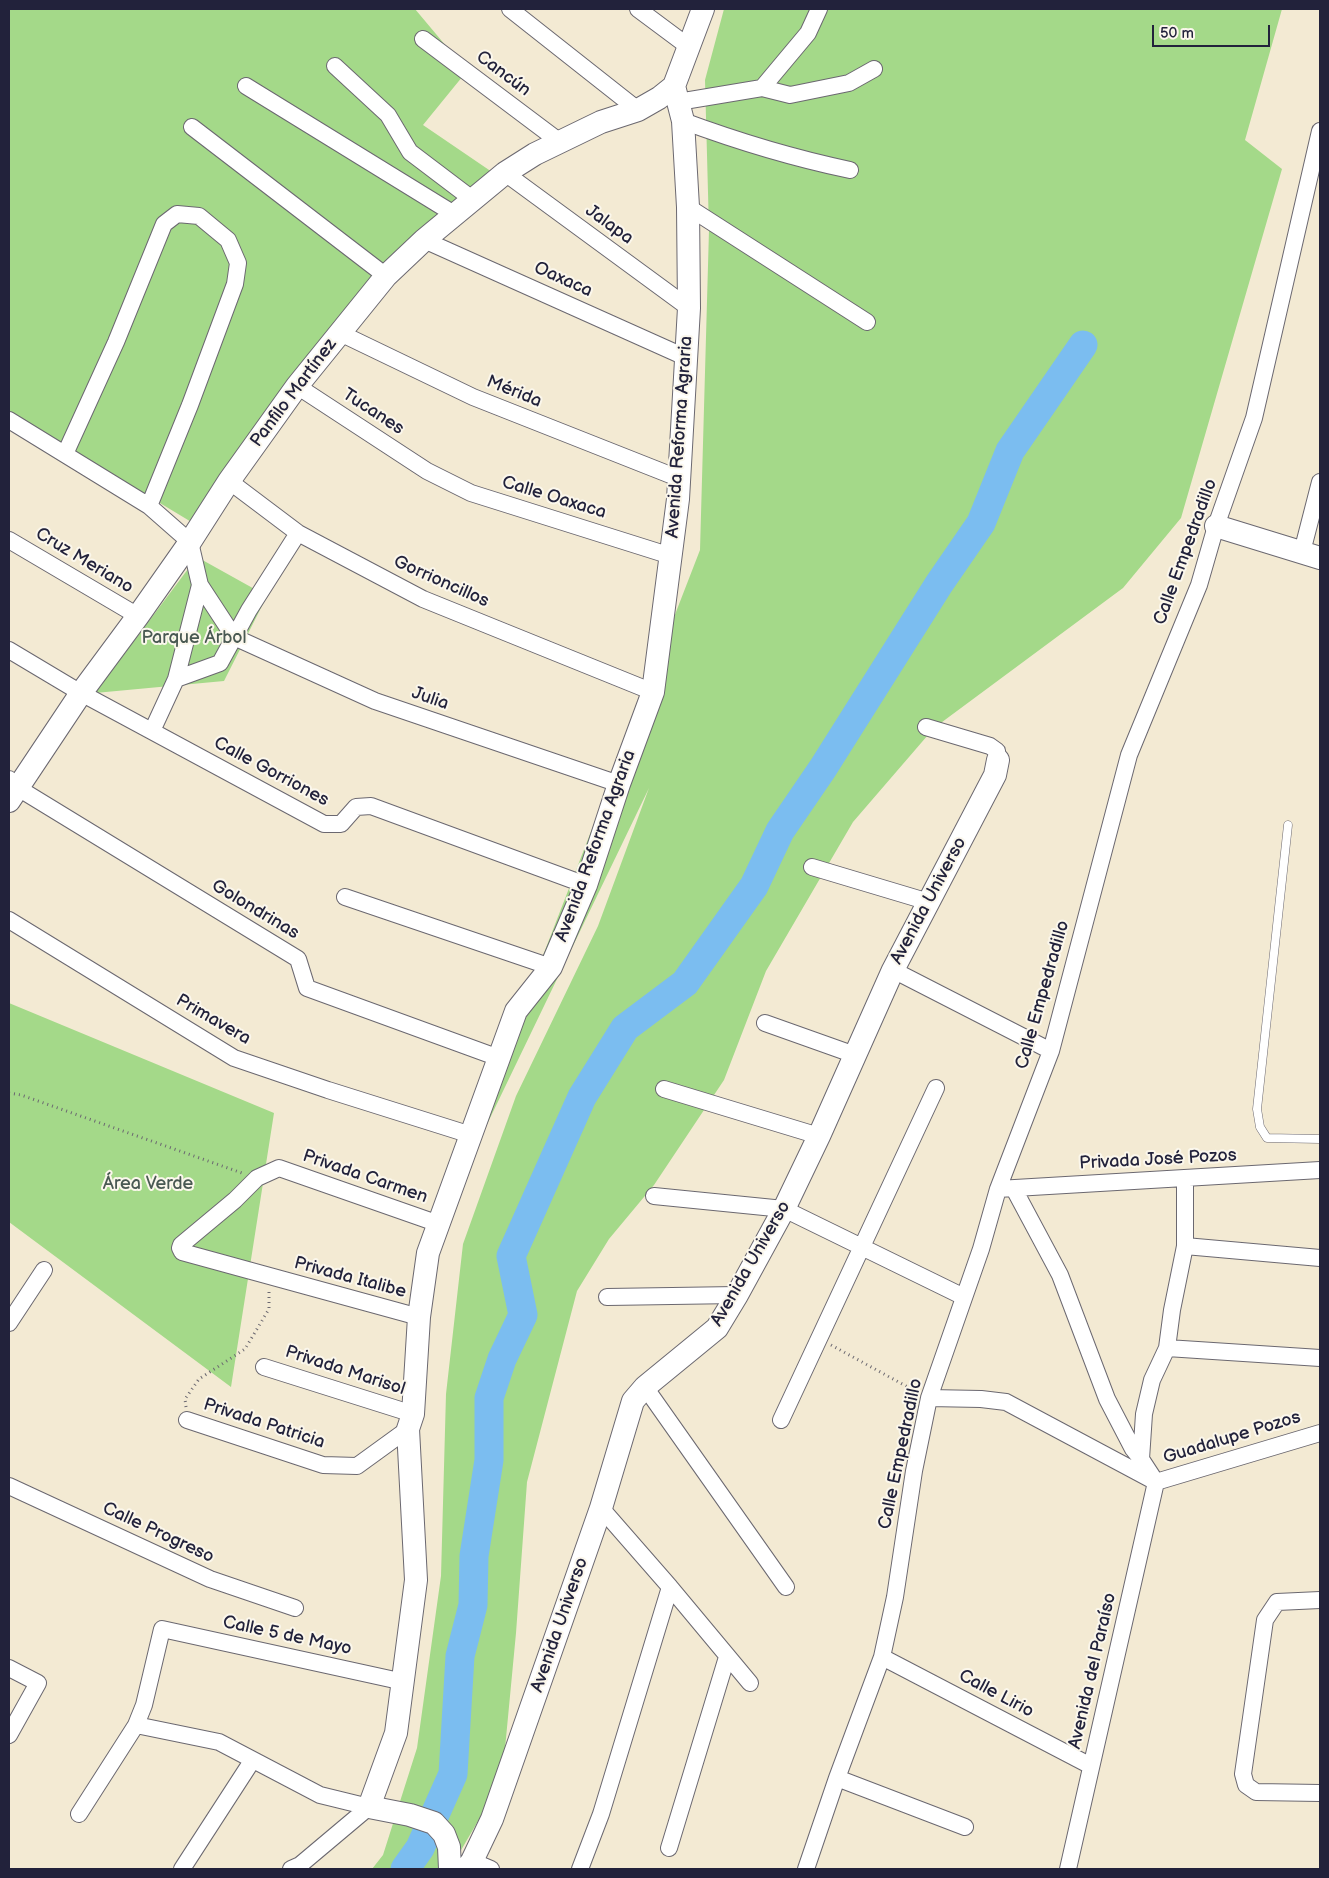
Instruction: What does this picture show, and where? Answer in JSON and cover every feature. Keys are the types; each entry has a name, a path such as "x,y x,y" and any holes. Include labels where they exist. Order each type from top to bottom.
{"street":[{"path":"510,9 638,110"},
{"path":"638,9 689,47"},
{"name":"Avenida Reforma Agraria","path":"369,1807 396,1733 416,1580 410,1422 419,1318 428,1253 516,1011 551,967 586,885 619,784 653,692 678,499 689,308 688,206 678,103 689,47 703,9"},
{"path":"762,88 808,33 819,9"},
{"name":"Cancún","path":"423,39 560,142"},
{"path":"335,66 388,115 410,152 472,199"},
{"path":"678,103 762,88 790,96 849,83 874,69"},
{"path":"246,86 454,214"},
{"name":"Panfilo Martínez","path":"12,789 138,616 190,542 229,481 297,386 386,276 472,199 504,173 534,154 601,122 638,110 659,98 678,103"},
{"path":"678,103 722,136 811,162 850,170"},
{"path":"192,127 386,276"},
{"name":"Calle Empedradillo","path":"806,1869 837,1778 882,1657 895,1597 914,1471 929,1398 981,1249 1006,1189 1050,1051 1129,755 1199,586 1216,526 1254,418 1320,131"},
{"name":"Jalapa","path":"504,173 689,308"},
{"path":"688,206 867,322"},
{"path":"65,454 116,342 164,224 177,214 199,216 228,240 238,263 235,284 190,405 148,506"},
{"name":"Oaxaca","path":"424,240 685,357"},
{"name":"Mérida","path":"340,332 473,397 678,478"},
{"name":"Tucanes","path":"297,386 427,471"},
{"path":"9,420 148,506 190,542 200,585 234,637"},
{"name":"Calle Oaxaca","path":"427,471 471,493 670,556"},
{"name":"Gorrioncillos","path":"229,481 298,533 423,599 653,692"},
{"path":"1216,526 1311,555 1320,482"},
{"path":"176,679 220,663 248,610 298,533"},
{"name":"Cruz Meriano","path":"9,540 138,616"},
{"path":"152,730 176,679 200,585"},
{"name":"Julia","path":"234,637 375,701 619,784"},
{"name":"Calle Gorriones","path":"9,650 81,693 324,824 341,824 356,807 371,806 586,885"},
{"path":"926,727 990,746 997,751 998,760"},
{"name":"Avenida Universo","path":"476,1866 601,1508 633,1401 717,1328 737,1295 784,1209 819,1136 892,970 995,775 998,760"},
{"name":"Golondrinas","path":"12,789 298,959 307,988 499,1058"},
{"path":"812,867 929,902"},
{"path":"345,897 551,967"},
{"name":"Primavera","path":"9,920 234,1058 471,1135"},
{"path":"892,970 1050,1051"},
{"path":"765,1023 855,1054"},
{"path":"781,1420 936,1088"},
{"path":"664,1089 819,1136"},
{"name":"Privada Carmen","path":"258,1178 278,1168 439,1224"},
{"name":"Privada José Pozos","path":"1006,1189 1320,1170"},
{"name":"Privada Italibe","path":"258,1178 181,1245 182,1252 419,1318"},
{"path":"1141,1459 1144,1414 1152,1380 1167,1348 1184,1246 1185,1178"},
{"path":"1006,1189 1060,1275 1107,1399 1133,1449 1156,1482"},
{"path":"654,1196 784,1209 964,1296"},
{"path":"1184,1246 1320,1258"},
{"path":"9,1323 44,1270"},
{"path":"607,1296 737,1295"},
{"path":"1167,1348 1320,1358"},
{"name":"Privada Marisol","path":"264,1367 410,1422"},
{"path":"646,1388 786,1587"},
{"path":"929,1398 981,1399 1006,1402 1156,1482"},
{"name":"Privada Patricia","path":"186,1420 323,1465 357,1466 410,1422"},
{"name":"Guadalupe Pozos","path":"1156,1482 1320,1433"},
{"name":"Avenida del Paraíso","path":"1068,1869 1156,1482"},
{"name":"Calle Progreso","path":"9,1486 210,1579 295,1608"},
{"path":"601,1508 750,1683"},
{"path":"580,1869 601,1814 670,1587"},
{"path":"1320,1600 1277,1602 1265,1620 1243,1774 1246,1786 1256,1792 1320,1793"},
{"name":"Calle 5 de Mayo","path":"136,1725 144,1705 162,1629 404,1682"},
{"path":"669,1848 727,1657"},
{"name":"Calle Lirio","path":"882,1657 1092,1766"},
{"path":"9,1668 38,1683 9,1735"},
{"path":"79,1814 136,1725 219,1742 320,1795 410,1815 434,1823 444,1834 450,1847 450,1869"},
{"path":"182,1869 252,1761"},
{"path":"837,1778 965,1826"},
{"path":"291,1869 300,1865 369,1807"}],"lane":[{"path":"1288,825 1257,1109 1260,1128 1267,1138 1320,1139"}],"path":[{"path":"9,1093 21,1094 258,1178"},
{"path":"186,1420 185,1399 199,1379 245,1349 269,1309 270,1276"},
{"path":"819,1339 929,1398"}],"green space":[{"path":"9,9 415,9 467,71 423,125 492,172 422,230 193,523 9,412"},
{"path":"724,9 1282,9 1245,140 1282,169 1181,518 1123,588 934,728 853,822 766,971 724,1080 654,1185 609,1239 577,1291 527,1482 516,1633 502,1780 450,1869 372,1869 383,1855 417,1748 441,1576 446,1394 463,1244 516,1096 598,926 649,788 439,1224 700,550 709,230 705,80"},
{"name":"Parque Árbol","path":"197,557 267,596 224,681 95,693"},
{"name":"Área Verde","path":"9,1003 274,1113 231,1387 9,1222"}],"waterway":[{"path":"405,1869 420,1848 453,1774 460,1656 473,1605 474,1556 489,1460 489,1398 502,1359 523,1315 511,1256 582,1097 625,1028 685,983 754,886 780,831 823,768 939,584 981,523 1010,451 1083,345"}]}
